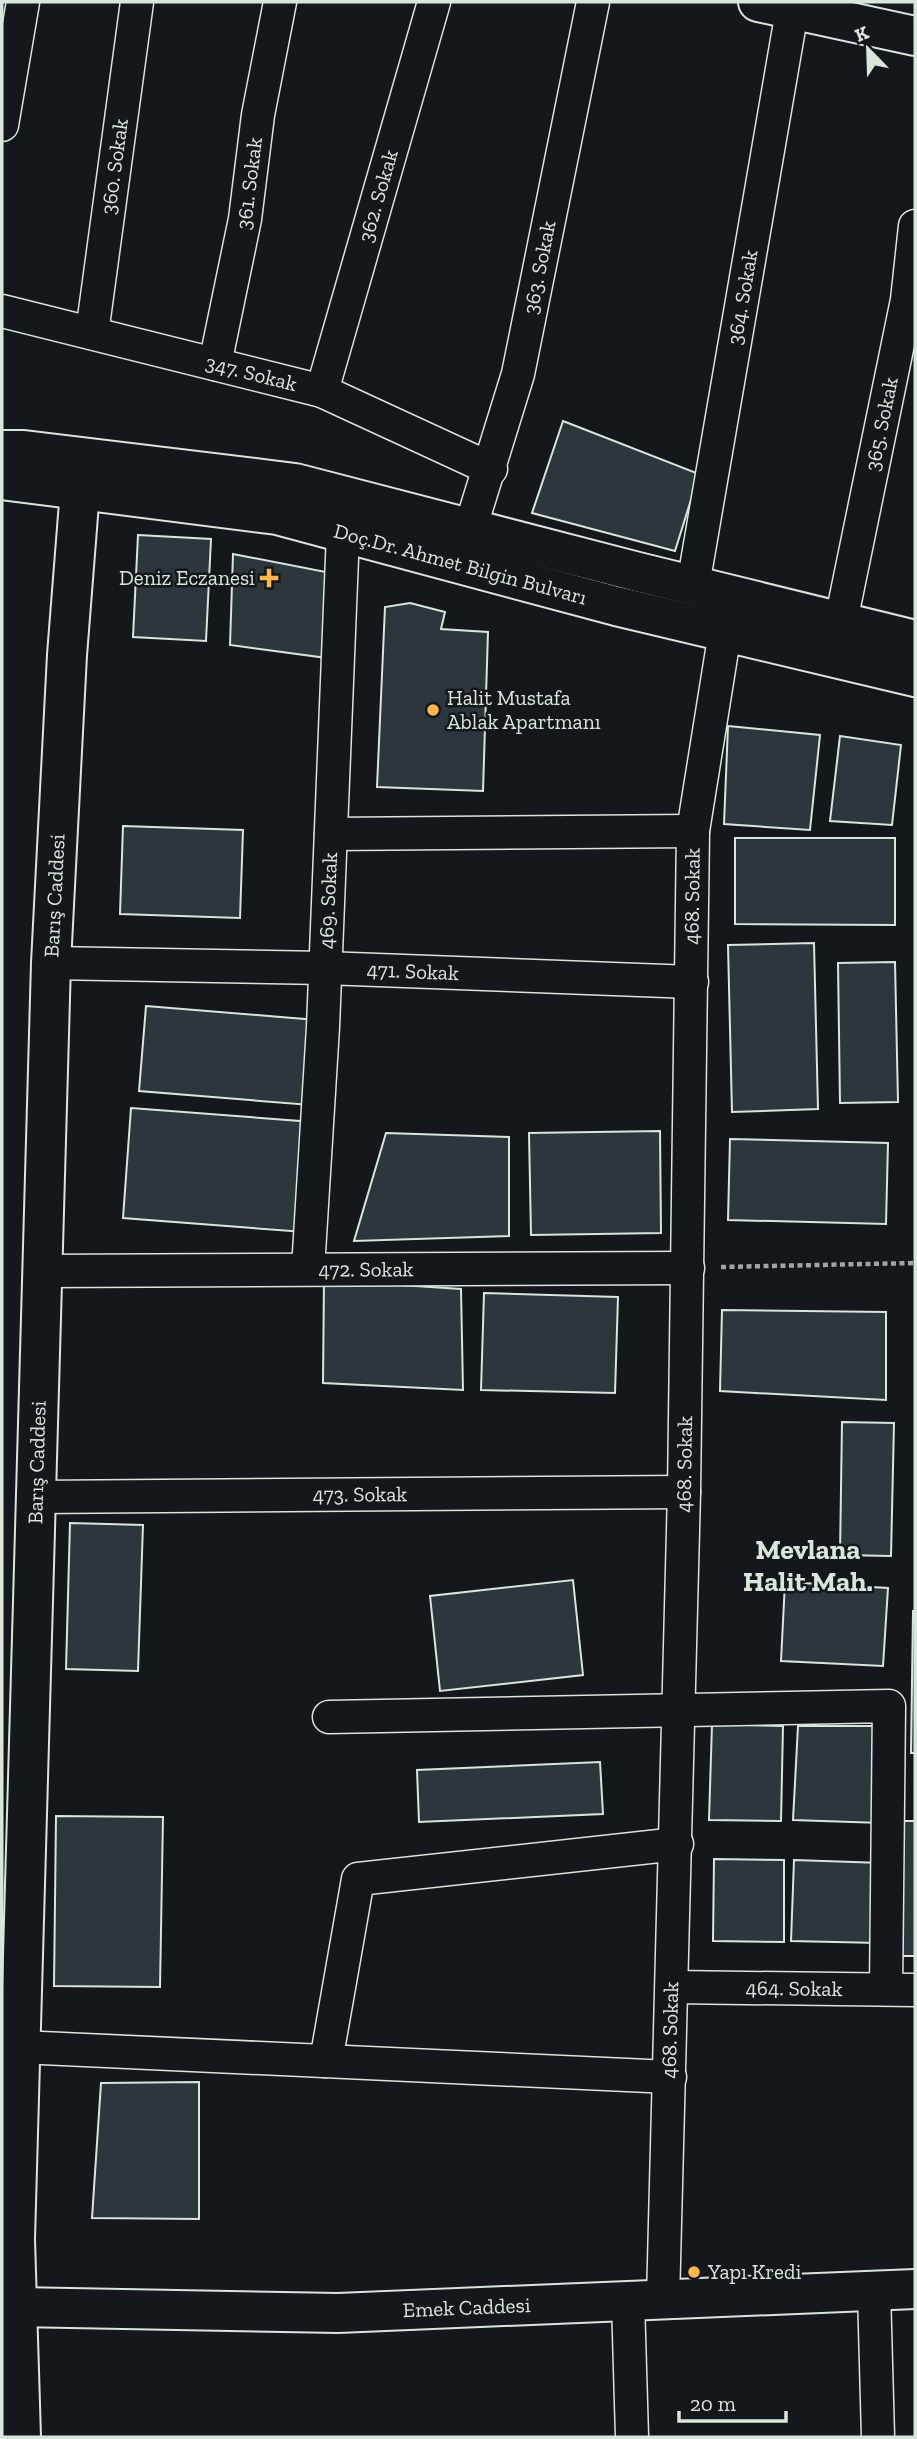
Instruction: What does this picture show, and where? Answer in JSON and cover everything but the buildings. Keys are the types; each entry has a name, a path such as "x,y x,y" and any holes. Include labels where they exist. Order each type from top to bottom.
{"street":[{"path":"2,125 23,2"},
{"name":"360. Sokak","path":"92,333 138,2"},
{"name":"361. Sokak","path":"215,364 245,219 258,115 280,2"},
{"name":"362. Sokak","path":"322,391 434,2"},
{"name":"363. Sokak","path":"470,529 491,470 518,374 593,2"},
{"path":"775,6 915,36"},
{"name":"364. Sokak","path":"693,585 775,6"},
{"name":"365. Sokak","path":"841,621 907,300 915,226"},
{"name":"347. Sokak","path":"2,311 322,391 491,470"},
{"name":"Doç.Dr. Ahmet Bilgin Bulvarı","path":"2,450 24,450 295,483 915,640"},
{"name":"Doç.Dr. Ahmet Bilgin Bulvarı","path":"2,480 276,515 725,632 915,677"},
{"name":"Barış Caddesi","path":"21,2437 7,2305 15,2239 51,962 67,655 80,490"},
{"name":"469. Sokak","path":"307,1269 325,968 343,533"},
{"name":"468. Sokak","path":"632,2437 670,2077 684,1492 693,831 725,632"},
{"path":"331,834 693,831"},
{"name":"471. Sokak","path":"51,962 325,968 692,982"},
{"name":"472. Sokak","path":"42,1271 688,1268"},
{"name":"473. Sokak","path":"36,1497 684,1492"},
{"path":"329,1717 889,1706 901,1990"},
{"path":"326,2061 358,1879 677,1844"},
{"name":"464. Sokak","path":"672,1987 901,1990"},
{"path":"20,2048 670,2077"},
{"name":"Emek Caddesi","path":"7,2305 338,2313 915,2289"},
{"path":"874,2291 878,2437"}],"path":[{"path":"688,1268 915,1263"}],"place":[{"name":"Deniz Eczanesi","path":"269,578"},
{"name":"Halit Mustafa Ablak Apartmanı","path":"433,710"},
{"name":"Yapı Kredi","path":"694,2272"}],"district":[{"name":"Mevlana Halit Mah.","path":"808,1565"}]}
